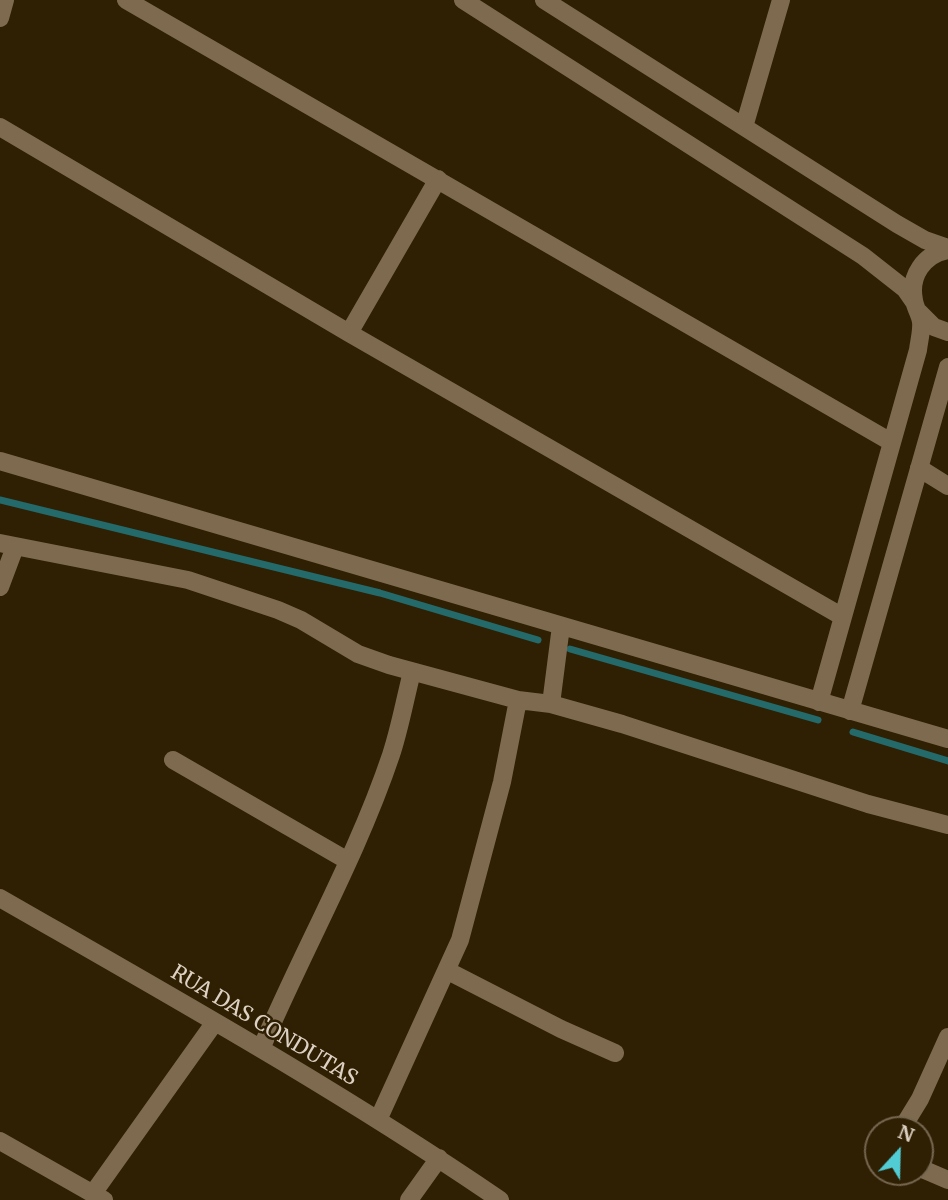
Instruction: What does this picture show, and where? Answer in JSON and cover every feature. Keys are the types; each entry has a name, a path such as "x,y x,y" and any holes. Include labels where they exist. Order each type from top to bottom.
{"street":[{"path":"0,18 5,0"},
{"path":"127,0 891,442"},
{"path":"463,0 863,256 905,289 916,307 934,327 948,331"},
{"path":"544,0 897,225 948,249"},
{"path":"744,127 781,0"},
{"path":"0,127 349,333 843,617"},
{"path":"349,333 438,179"},
{"path":"819,702 918,350 921,324 916,307 915,277 930,257 948,249"},
{"path":"850,711 948,367"},
{"path":"0,461 560,637 819,702 948,739"},
{"path":"919,468 948,486"},
{"path":"0,587 7,545 101,561 188,580 278,610 301,620 358,654 412,672 622,724 867,804 948,825"},
{"path":"551,705 560,637"},
{"path":"261,1049 348,861 391,754 412,672"},
{"path":"378,1120 460,940 495,809 517,700"},
{"path":"173,760 348,861"},
{"name":"RUA DAS CONDUTAS","path":"0,898 261,1049 439,1158 500,1200"},
{"path":"448,971 561,1029 615,1053"},
{"path":"0,1141 99,1196 215,1022"},
{"path":"910,1116 948,1037"},
{"path":"409,1200 439,1158"}],"waterway":[{"path":"0,500 380,593 538,640"},
{"path":"570,649 818,720"},
{"path":"853,732 948,761"}]}
